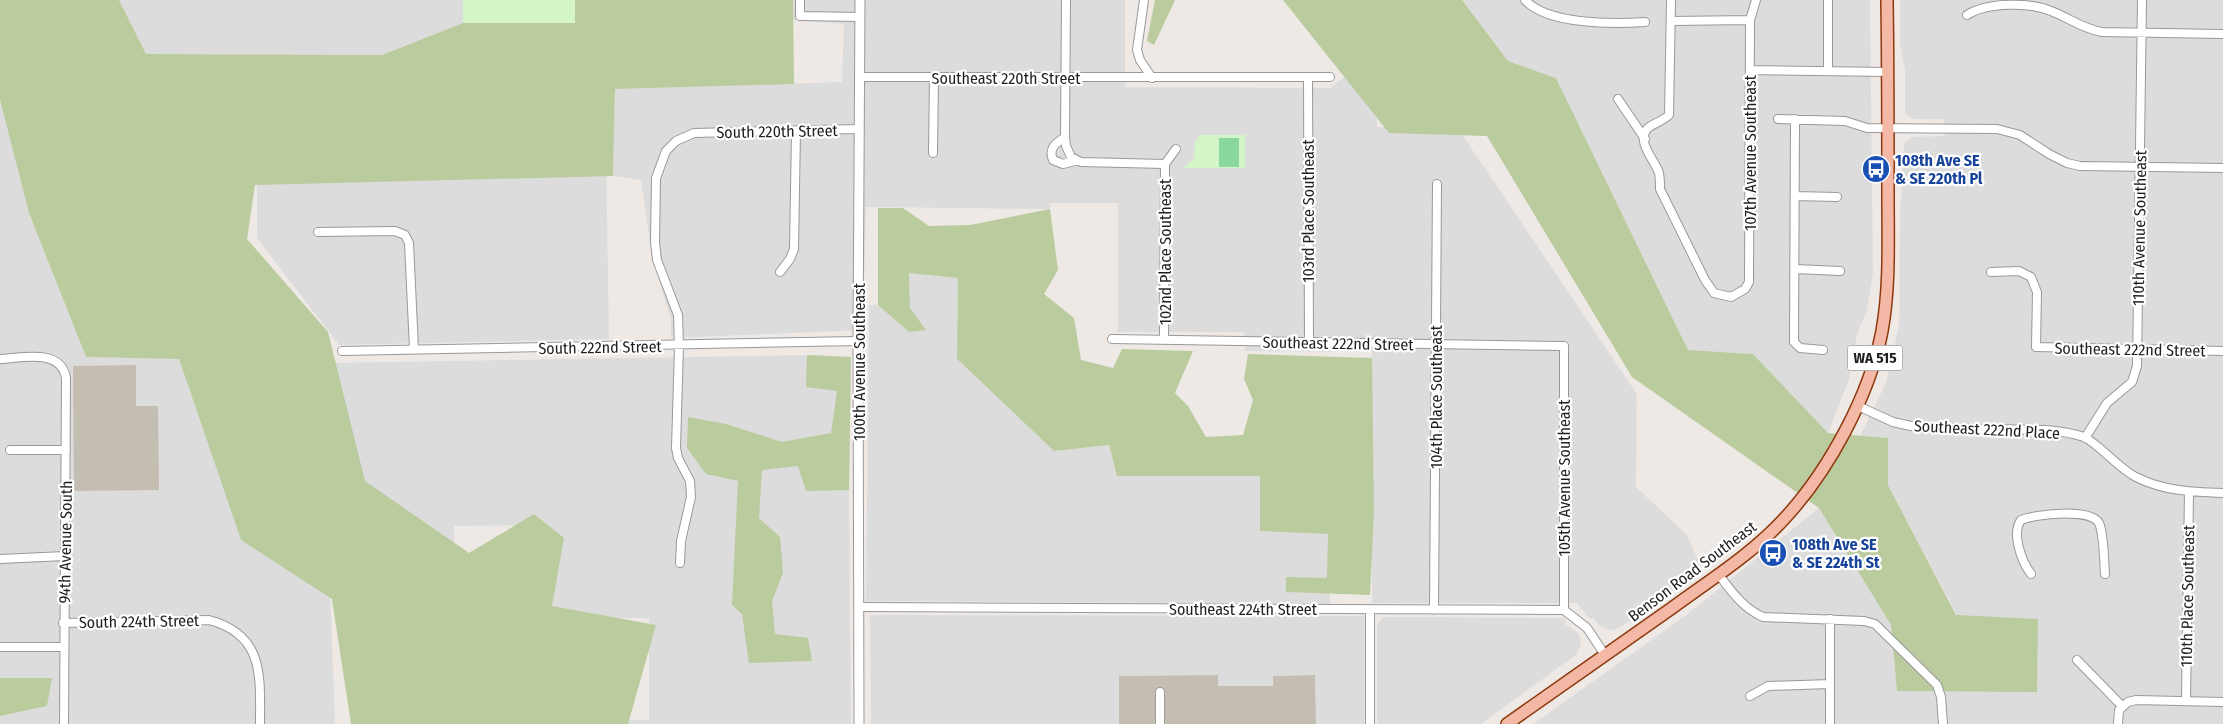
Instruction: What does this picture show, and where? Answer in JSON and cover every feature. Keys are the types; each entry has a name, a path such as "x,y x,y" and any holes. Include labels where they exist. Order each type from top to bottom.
{"main road":[{"name":"WA 515","path":"1858,406 1876,357 1883,322 1888,254 1888,0"},
{"name":"Benson Road Southeast","path":"1507,724 1719,575 1772,532 1797,505 1819,475 1858,406"}],"street":[{"path":"800,0 800,16 860,17"},
{"name":"100th Avenue Southeast","path":"859,724 858,341 860,0"},
{"path":"1066,0 1065,137 1068,153 1075,161"},
{"path":"1144,0 1137,50 1140,60 1152,78"},
{"path":"1525,0 1530,6 1545,14 1574,20 1625,23 1646,22"},
{"path":"1645,139 1649,126 1662,122 1669,115 1671,0"},
{"name":"107th Avenue Southeast","path":"1645,139 1645,147 1659,173 1660,189 1705,280 1714,293 1731,297 1746,289 1749,282 1750,20 1756,0"},
{"path":"1828,0 1828,71"},
{"name":"110th Avenue Southeast","path":"2085,438 2107,403 2132,382 2136,375 2138,350 2142,0"},
{"path":"1967,15 1984,6 2030,6 2053,12 2092,30 2223,34"},
{"path":"1671,21 1750,20"},
{"path":"1750,70 1888,72"},
{"name":"Southeast 220th Street","path":"860,77 1330,77"},
{"path":"933,153 934,78"},
{"name":"103rd Place Southeast","path":"1308,78 1309,343"},
{"path":"1618,99 1645,139"},
{"path":"1778,119 1845,121 1867,128 1997,129 2020,135 2049,154 2080,166 2223,168"},
{"path":"1795,119 1794,342 1800,348 1823,350"},
{"name":"South 220th Street","path":"679,346 676,309 657,260 655,242 656,178 666,151 676,141 694,133 859,129"},
{"path":"780,272 790,259 794,249 796,131"},
{"path":"1065,137 1053,145 1052,151 1053,160 1063,164 1075,161 1165,164 1176,149"},
{"name":"102nd Place Southeast","path":"1164,340 1165,164"},
{"name":"104th Place Southeast","path":"1434,610 1437,184"},
{"path":"1795,196 1837,196"},
{"path":"318,232 395,231 405,235 409,243 414,350"},
{"path":"1794,269 1840,271"},
{"name":"Southeast 222nd Street","path":"1991,272 2018,271 2032,277 2036,292 2036,347 2223,351"},
{"name":"Southeast 222nd Street","path":"1112,339 1564,346"},
{"name":"South 222nd Street","path":"342,351 679,346 858,341"},
{"path":"679,346 676,448 678,458 690,481 691,498 681,541 680,563"},
{"name":"105th Avenue Southeast","path":"1564,346 1564,610"},
{"name":"94th Avenue South","path":"0,359 44,357 59,362 64,369 66,378 64,724"},
{"name":"Southeast 222nd Place","path":"1858,406 1907,426 2046,430 2085,438 2135,477 2164,487 2189,492 2223,492"},
{"path":"10,450 66,450"},
{"name":"110th Place Southeast","path":"2186,701 2189,492"},
{"path":"2031,574 2023,562 2020,552 2017,529 2021,520 2028,517 2053,514 2084,514 2092,516 2098,521 2105,574"},
{"path":"0,560 65,556"},
{"path":"1719,575 1738,600 1755,613 1777,618 1864,621 1875,624 1937,685 1941,698 1943,724"},
{"name":"Southeast 224th Street","path":"860,606 1564,610"},
{"path":"1370,610 1370,724"},
{"path":"1564,610 1587,628 1604,655"},
{"path":"1830,619 1830,724"},
{"name":"South 224th Street","path":"64,623 209,620 219,623 240,635 255,655 259,666 260,724"},
{"path":"0,647 64,647"},
{"path":"2077,660 2122,706"},
{"path":"1750,696 1768,686 1830,684"},
{"path":"1160,692 1160,724"},
{"path":"2118,724 2119,710 2122,706 2136,700 2223,702"}],"shaded area":[{"path":"119,0 463,0 463,23 382,55 145,54"},
{"path":"793,0 1125,0 1125,87 1331,88 1348,74 1375,74 1377,127 1457,127 1637,394 1636,487 1687,535 1702,569 1621,627 1613,630 1605,629 1593,618 1590,619 1577,603 1372,603 1372,352 1245,351 1244,332 1118,332 1118,203 1050,203 1050,209 866,207 863,330 671,338 671,320 652,257 641,180 613,176 615,89 842,82 844,24 793,20"},
{"path":"1462,0 1870,0 1873,273 1867,310 1857,334 1850,377 1828,433 1753,354 1688,350 1556,78 1508,61"},
{"path":"1900,0 2223,0 2223,724 1533,724 1685,616 1819,508 1891,625 1897,690 1957,615 1888,485 1888,438 1860,436 1886,383 1899,326 1900,216 1904,143 1912,137 1945,136 1944,119 1913,119 1905,114 1905,70 1900,45"},
{"path":"0,100 29,213 86,357 179,359 241,540 330,585 335,724 0,724 0,716 47,706 51,678 0,678"},
{"path":"606,150 609,339 339,345 257,238 257,171"},
{"path":"909,272 958,278 957,359 1054,451 1109,445 1117,476 1260,476 1331,526 1330,604 866,601 869,305 878,305 909,332 926,330 910,308"},
{"path":"807,355 851,357 849,490 851,724 605,724 605,720 649,720 649,618 531,618 535,525 454,526 455,554 331,480 328,363"},
{"path":"136,365 136,406 158,406 159,490 74,491 73,366"},
{"path":"870,615 1364,616 1364,724 1316,724 1315,675 1274,676 1273,686 1218,686 1218,675 1119,676 1119,724 871,724"},
{"path":"1384,617 1565,618 1565,624 1575,630 1580,636 1581,644 1577,654 1481,724 1377,724 1377,624"},
{"path":"1218,675 1218,686 1273,686 1273,676 1315,675 1316,724 1119,724 1119,676"}],"green space":[{"path":"0,0 119,0 146,54 382,55 463,23 575,23 575,0 793,0 794,84 615,89 613,176 255,185 247,239 328,332 365,481 469,553 534,514 564,538 552,606 656,625 628,724 351,724 332,599 241,540 179,359 86,357 29,213 0,100"},
{"path":"463,0 575,0 575,23 463,23"},
{"path":"1155,0 1175,0 1154,45 1147,41"},
{"path":"1283,0 1462,0 1508,61 1556,78 1688,350 1753,354 1828,433 1888,438 1888,485 1956,615 2038,619 2037,692 1897,691 1891,625 1819,508 1632,377 1487,136 1389,133"},
{"path":"1200,135 1245,135 1245,168 1183,168 1193,160 1194,144"},
{"path":"1219,138 1239,138 1239,167 1219,167"},
{"path":"878,208 903,208 929,226 970,225 1050,209 1058,270 1044,294 1074,318 1081,360 1113,368 1122,349 1193,351 1175,393 1188,406 1206,437 1243,435 1253,400 1244,379 1248,354 1372,358 1374,513 1370,595 1286,592 1286,577 1327,578 1328,534 1260,531 1260,476 1117,476 1109,445 1054,451 957,359 958,278 909,273 910,308 926,330 909,332 878,305"},
{"path":"807,355 851,357 849,490 806,491 798,466 762,470 759,518 780,537 783,573 772,601 775,634 808,638 812,661 749,663 742,614 732,605 738,481 706,474 687,448 688,417 726,424 782,442 831,433 837,391 806,387"},
{"path":"0,678 52,678 47,706 0,716"}],"place":[{"name":"108th Ave SE & SE 220th Pl","path":"1876,169"},
{"name":"108th Ave SE & SE 224th St","path":"1773,553"}]}
